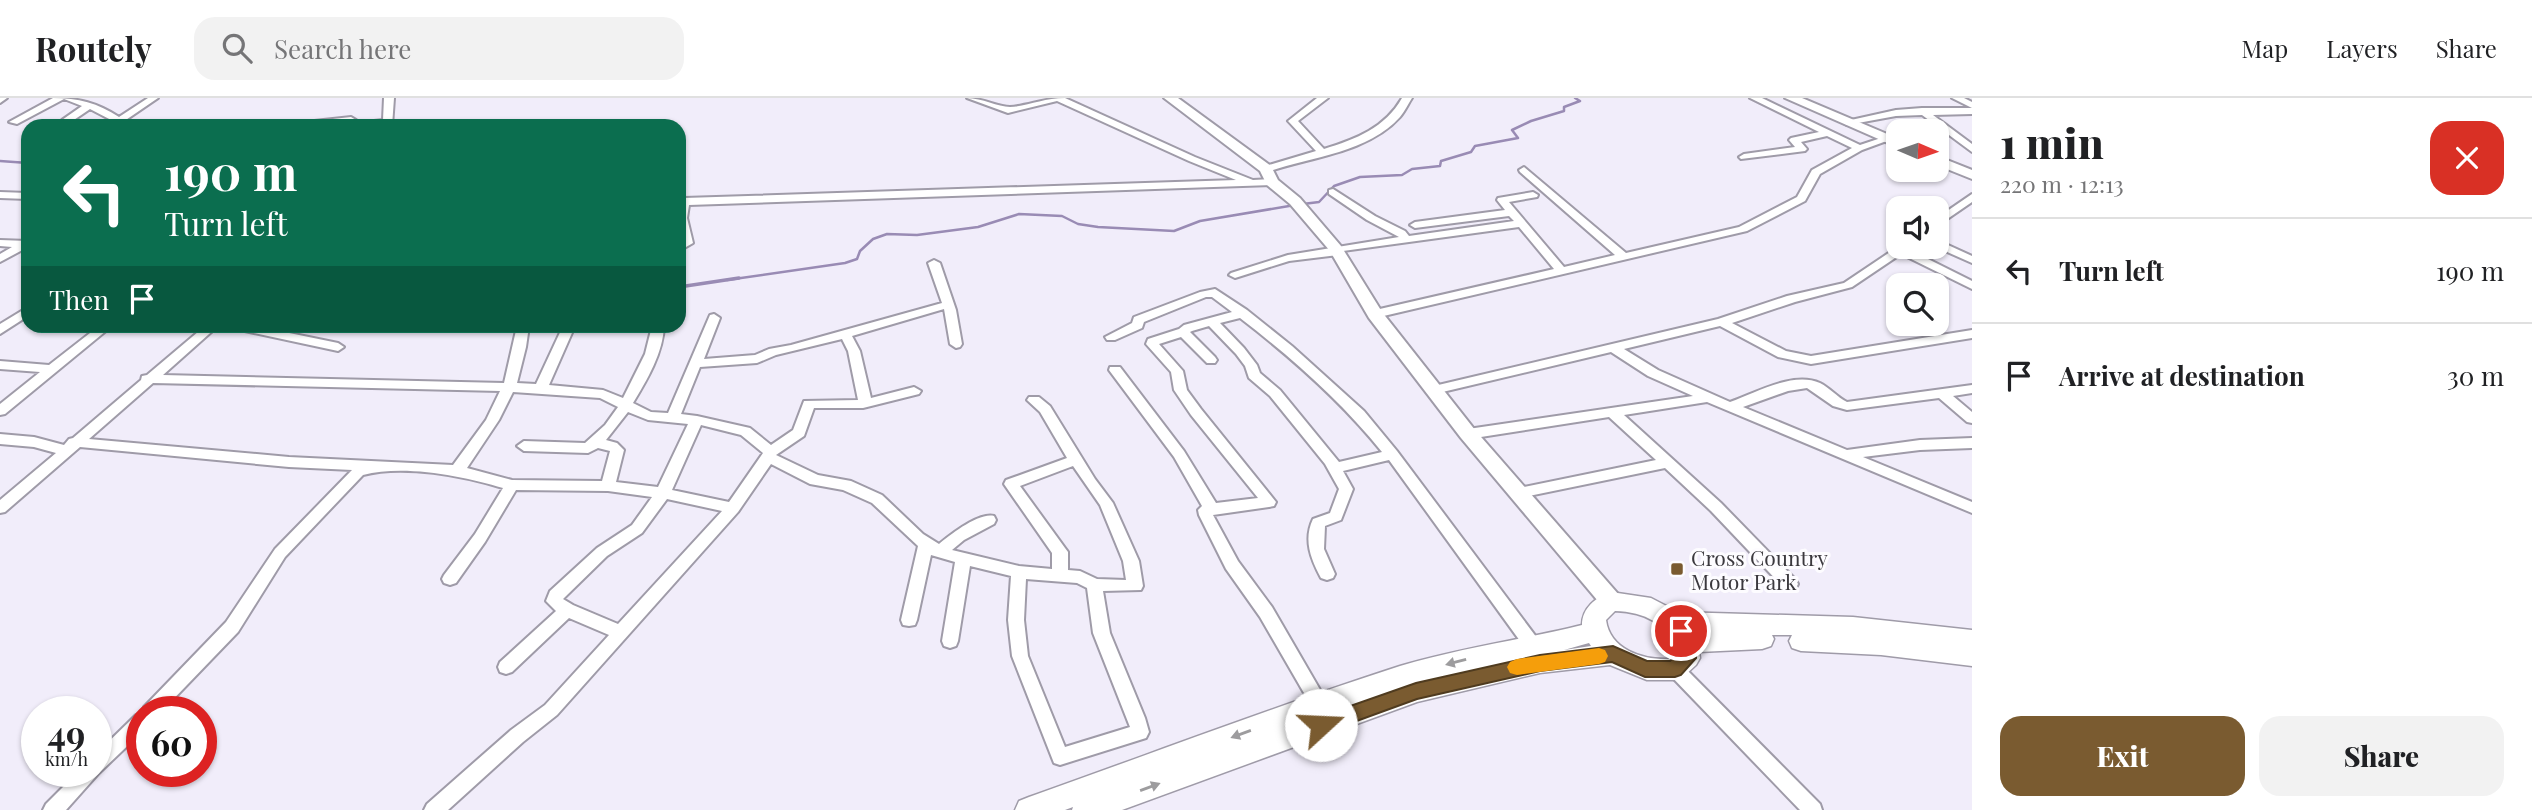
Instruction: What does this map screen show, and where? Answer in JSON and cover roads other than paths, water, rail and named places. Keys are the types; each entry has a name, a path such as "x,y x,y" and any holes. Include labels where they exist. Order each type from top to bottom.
{"main road":[{"path":"1611,601 1631,601 1653,608 1680,632 1687,658 1675,669 1645,669 1613,654 1594,632 1592,618 1598,607 1611,601"},
{"path":"1680,632 1853,627 1972,640"},
{"path":"1029,810 1401,677 1479,655 1534,647 1594,632"},
{"path":"1680,632 1867,644 1972,656"},
{"path":"1086,810 1416,691 1540,663 1613,654"}],"street":[{"path":"14,122 60,98"},
{"path":"68,98 103,110 111,119"},
{"path":"121,119 154,98"},
{"path":"386,119 388,98"},
{"path":"971,98 1008,110 1058,99 1253,183"},
{"path":"1170,98 1269,176 1295,201 1337,250 1376,314 1468,434 1611,601"},
{"path":"1321,151 1293,121 1323,98"},
{"path":"686,202 1253,183 1321,151 1377,132 1398,113 1407,98"},
{"path":"1755,98 1859,148"},
{"path":"1791,98 1886,139"},
{"path":"1956,98 1972,106"},
{"path":"1966,98 1972,106"},
{"path":"68,119 85,102"},
{"path":"1847,122 1896,113 1972,106"},
{"path":"1922,111 1972,149"},
{"path":"1744,157 1802,149 1794,140 1826,134"},
{"path":"1376,314 1743,229 1801,199 1816,172 1859,148 1886,143"},
{"path":"1950,166 1972,175"},
{"path":"1524,170 1624,257"},
{"path":"1333,192 1406,239"},
{"path":"0,195 21,196"},
{"path":"1533,195 1502,199 1562,272"},
{"path":"1949,214 1972,197"},
{"path":"1426,235 1415,225 1512,212"},
{"path":"1236,275 1288,258 1426,235 1520,224"},
{"path":"0,243 21,245"},
{"path":"0,259 21,247"},
{"path":"1949,249 1972,260"},
{"path":"1434,390 1722,322 1791,299 1848,285 1886,259"},
{"path":"1922,259 1972,286"},
{"path":"934,263 946,305 950,310 956,344"},
{"path":"1111,337 1138,325 1138,320 1204,294 1219,294 1288,349 1359,414 1392,454 1534,647"},
{"path":"697,363 757,359 773,352 946,305"},
{"path":"1243,313 1188,328 1152,344 1177,372 1181,390 1196,412 1269,502 1205,510 1232,565 1266,612 1321,707"},
{"path":"0,330 21,316"},
{"path":"673,418 714,318"},
{"path":"1212,322 1240,351 1251,365 1254,375 1275,393 1336,468 1346,494 1336,516 1318,523 1314,543 1327,574"},
{"path":"1722,322 1782,354 1811,360 1972,334"},
{"path":"1183,332 1211,360"},
{"path":"0,411 97,333"},
{"path":"0,508 203,333"},
{"path":"273,333 338,347"},
{"path":"457,470 484,436 510,388 522,333"},
{"path":"541,388 566,333"},
{"path":"524,446 588,448 598,443 625,405 650,361 656,333"},
{"path":"845,333 854,351 865,402"},
{"path":"1612,348 1653,373 1708,398 1972,508"},
{"path":"0,365 50,369"},
{"path":"1115,370 1171,440 1211,509"},
{"path":"147,379 541,388 603,394 648,416 697,419 745,431 769,455 815,480 846,485 877,499 933,548 963,559 1019,572 1089,579 1095,585 1103,638 1133,705 1140,732 1060,757 1020,656 1016,620 1019,572"},
{"path":"1731,407 1801,382 1817,387 1839,405 1847,406 1972,389"},
{"path":"434,810 517,736 551,710 733,508 769,455 799,433 809,404 865,402 914,391"},
{"path":"1940,392 1972,419"},
{"path":"1468,434 1708,398"},
{"path":"1034,400 1045,409 1075,460 1106,503 1135,575 1136,584 1132,588 1095,585"},
{"path":"1612,412 1716,507 1790,584"},
{"path":"619,632 567,610 554,601 556,595 602,552 637,528 663,493 697,419"},
{"path":"0,439 358,468 383,465 457,470 512,485 608,486 663,493 733,508"},
{"path":"598,443 617,450 608,486"},
{"path":"1850,455 1920,445 1972,443"},
{"path":"1336,468 1392,454"},
{"path":"1060,575 1060,552 1011,486 1016,480 1075,460"},
{"path":"1519,494 1667,463"},
{"path":"165,696 232,627 281,553 358,468"},
{"path":"450,579 480,538 512,485"},
{"path":"909,620 933,548 989,520"},
{"path":"950,641 963,559"},
{"path":"506,667 567,610"},
{"path":"1675,669 1813,810"},
{"path":"112,750 126,736"},
{"path":"53,810 75,787"}],"waterway":[{"path":"1303,204 1319,202 1334,186 1360,177 1402,175 1412,169 1440,166 1441,161 1471,152 1475,146 1518,138 1512,130 1564,111 1564,107 1580,101 1575,98"},
{"path":"0,161 21,162"},
{"path":"727,280 845,263 857,259 860,251 873,239 887,234 917,235 978,227 1019,214 1062,216 1078,224 1098,227 1174,231 1200,221 1295,205"},
{"path":"686,286 739,278"}],"place":[{"name":"Cross Country Motor Park","path":"1677,569"}]}
